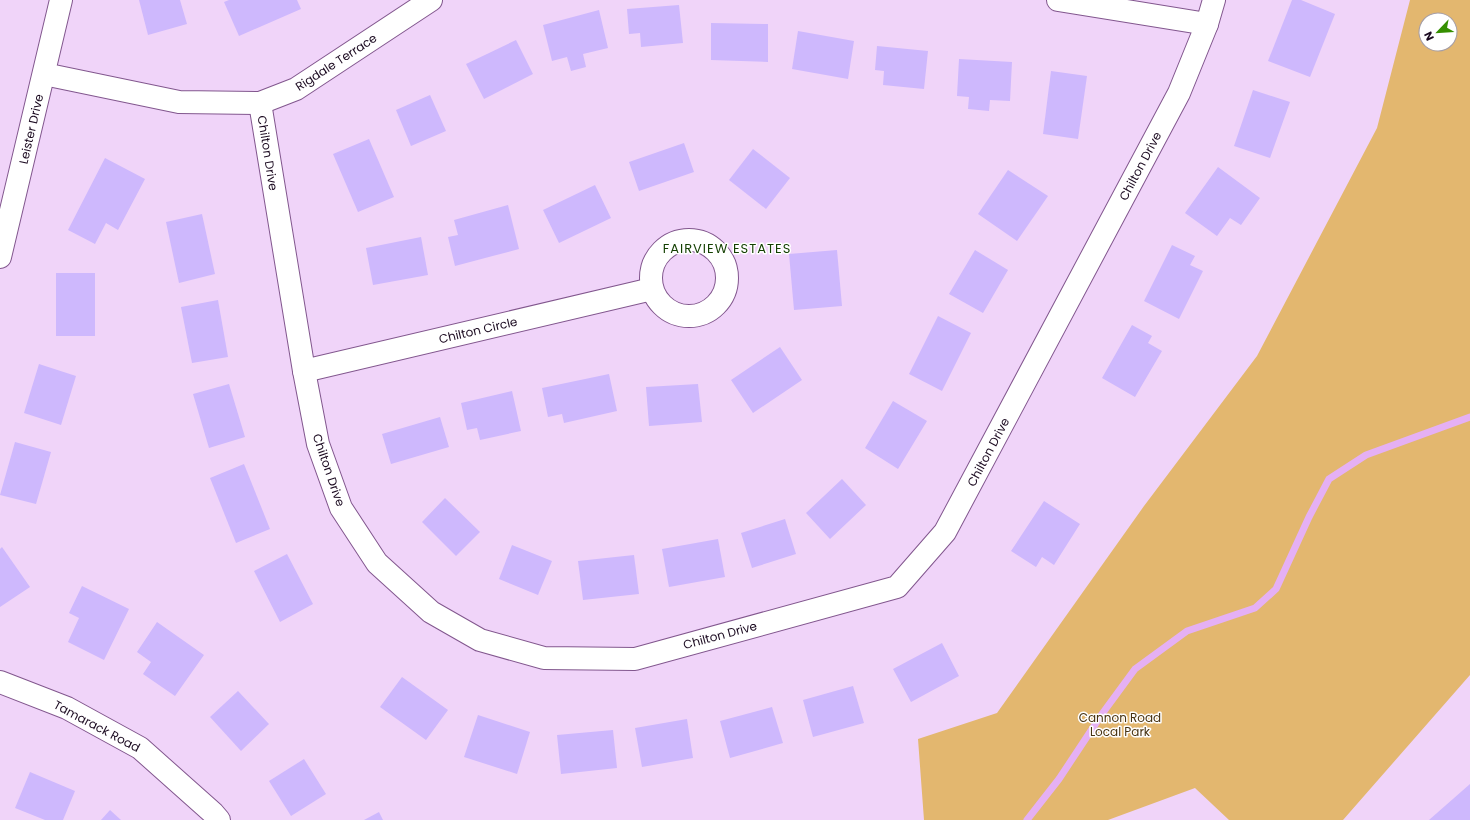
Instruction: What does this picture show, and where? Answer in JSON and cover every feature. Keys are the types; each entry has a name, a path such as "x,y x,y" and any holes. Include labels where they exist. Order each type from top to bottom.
{"street":[{"name":"Leister Drive","path":"0,257 61,0"},
{"name":"Rigdale Terrace","path":"44,74 179,102 260,104 296,90 431,0"},
{"path":"1058,0 1207,24"},
{"name":"Chilton Drive","path":"260,104 304,371 318,444 341,508 377,563 431,612 480,640 544,658 635,659 897,587 945,532 1179,93 1207,24 1214,0"},
{"name":"Chilton Circle","path":"304,371 652,289"},
{"name":"Tamarack Road","path":"0,682 67,708 140,748 219,820"}],"green space":[{"name":"Cannon Road Local Park","path":"1410,0 1470,0 1470,675 1343,820 1229,820 1195,788 1108,820 924,820 918,739 997,713 1144,506 1257,356 1377,128"}],"building":[{"path":"139,0 180,0 187,24 148,35"},
{"path":"229,0 297,0 301,9 239,36 224,2"},
{"path":"1292,0 1301,0 1335,14 1310,77 1268,61"},
{"path":"679,5 683,43 641,47 640,33 629,34 627,9"},
{"path":"599,10 608,48 583,54 586,67 571,71 567,57 552,61 543,25"},
{"path":"711,23 768,24 768,62 711,60"},
{"path":"798,31 854,41 848,79 792,69"},
{"path":"516,40 533,74 484,99 466,64"},
{"path":"877,46 928,51 924,89 883,85 884,71 875,70"},
{"path":"959,59 1012,62 1010,101 990,100 989,111 968,109 969,97 957,96"},
{"path":"1051,71 1087,76 1078,139 1043,134"},
{"path":"1253,90 1290,102 1270,158 1234,146"},
{"path":"430,95 446,131 411,146 396,110"},
{"path":"369,139 394,197 358,212 333,154"},
{"path":"684,143 694,172 639,191 629,162"},
{"path":"753,149 790,178 766,209 729,180"},
{"path":"105,158 145,179 118,230 106,223 95,244 68,230"},
{"path":"1218,167 1260,198 1241,225 1230,218 1217,236 1185,213"},
{"path":"1008,170 1048,196 1017,241 978,214"},
{"path":"595,185 611,218 559,243 543,210"},
{"path":"508,205 519,249 455,266 448,237 458,235 454,220"},
{"path":"202,214 215,274 179,283 166,222"},
{"path":"421,237 428,275 373,285 366,248"},
{"path":"1172,245 1195,256 1190,265 1203,271 1179,319 1144,301"},
{"path":"837,250 842,306 794,310 789,254"},
{"path":"975,250 1008,270 983,313 949,294"},
{"path":"56,273 95,273 95,336 56,336"},
{"path":"218,300 228,357 192,363 181,307"},
{"path":"938,316 971,333 942,391 909,374"},
{"path":"1132,325 1152,336 1148,343 1162,351 1135,397 1102,378"},
{"path":"780,347 802,380 753,413 731,380"},
{"path":"39,364 76,376 61,425 24,413"},
{"path":"609,374 617,411 564,423 562,414 548,417 542,388"},
{"path":"229,384 245,437 209,448 193,394"},
{"path":"698,384 702,422 649,426 646,387"},
{"path":"512,391 521,431 480,440 477,428 467,430 461,403"},
{"path":"893,401 927,421 898,469 865,448"},
{"path":"440,417 449,447 391,464 382,434"},
{"path":"15,442 51,452 36,504 0,495"},
{"path":"244,464 270,529 236,543 210,478"},
{"path":"842,479 866,505 830,539 806,513"},
{"path":"445,498 480,532 456,556 422,522"},
{"path":"1044,501 1080,524 1054,565 1042,557 1036,567 1011,551"},
{"path":"785,519 796,554 752,568 741,533"},
{"path":"718,539 725,577 669,587 662,549"},
{"path":"512,545 552,561 538,595 499,579"},
{"path":"2,547 30,587 0,607 0,549"},
{"path":"287,554 313,604 280,622 254,571"},
{"path":"634,555 639,594 583,600 578,561"},
{"path":"82,586 129,609 104,660 68,642 79,618 69,613"},
{"path":"157,622 204,655 175,696 143,674 151,662 137,652"},
{"path":"942,643 959,676 911,702 893,669"},
{"path":"402,677 448,710 426,740 380,707"},
{"path":"853,686 864,723 813,737 803,700"},
{"path":"238,691 269,724 241,751 210,717"},
{"path":"772,707 783,743 730,758 720,721"},
{"path":"478,715 530,732 517,774 464,757"},
{"path":"687,719 693,758 642,767 635,728"},
{"path":"613,730 617,768 561,774 557,735"},
{"path":"304,759 326,794 291,816 269,781"},
{"path":"30,772 75,791 63,820 45,820 15,808"},
{"path":"1470,784 1470,820 1429,820"},
{"path":"110,810 121,820 101,820"},
{"path":"379,812 383,820 364,820"}],"waterway":[{"path":"1027,820 1059,779 1102,714 1135,669 1187,631 1255,608 1276,589 1309,517 1329,479 1366,455 1470,417"}],"district":[{"name":"FAIRVIEW ESTATES","path":"727,248"}]}
